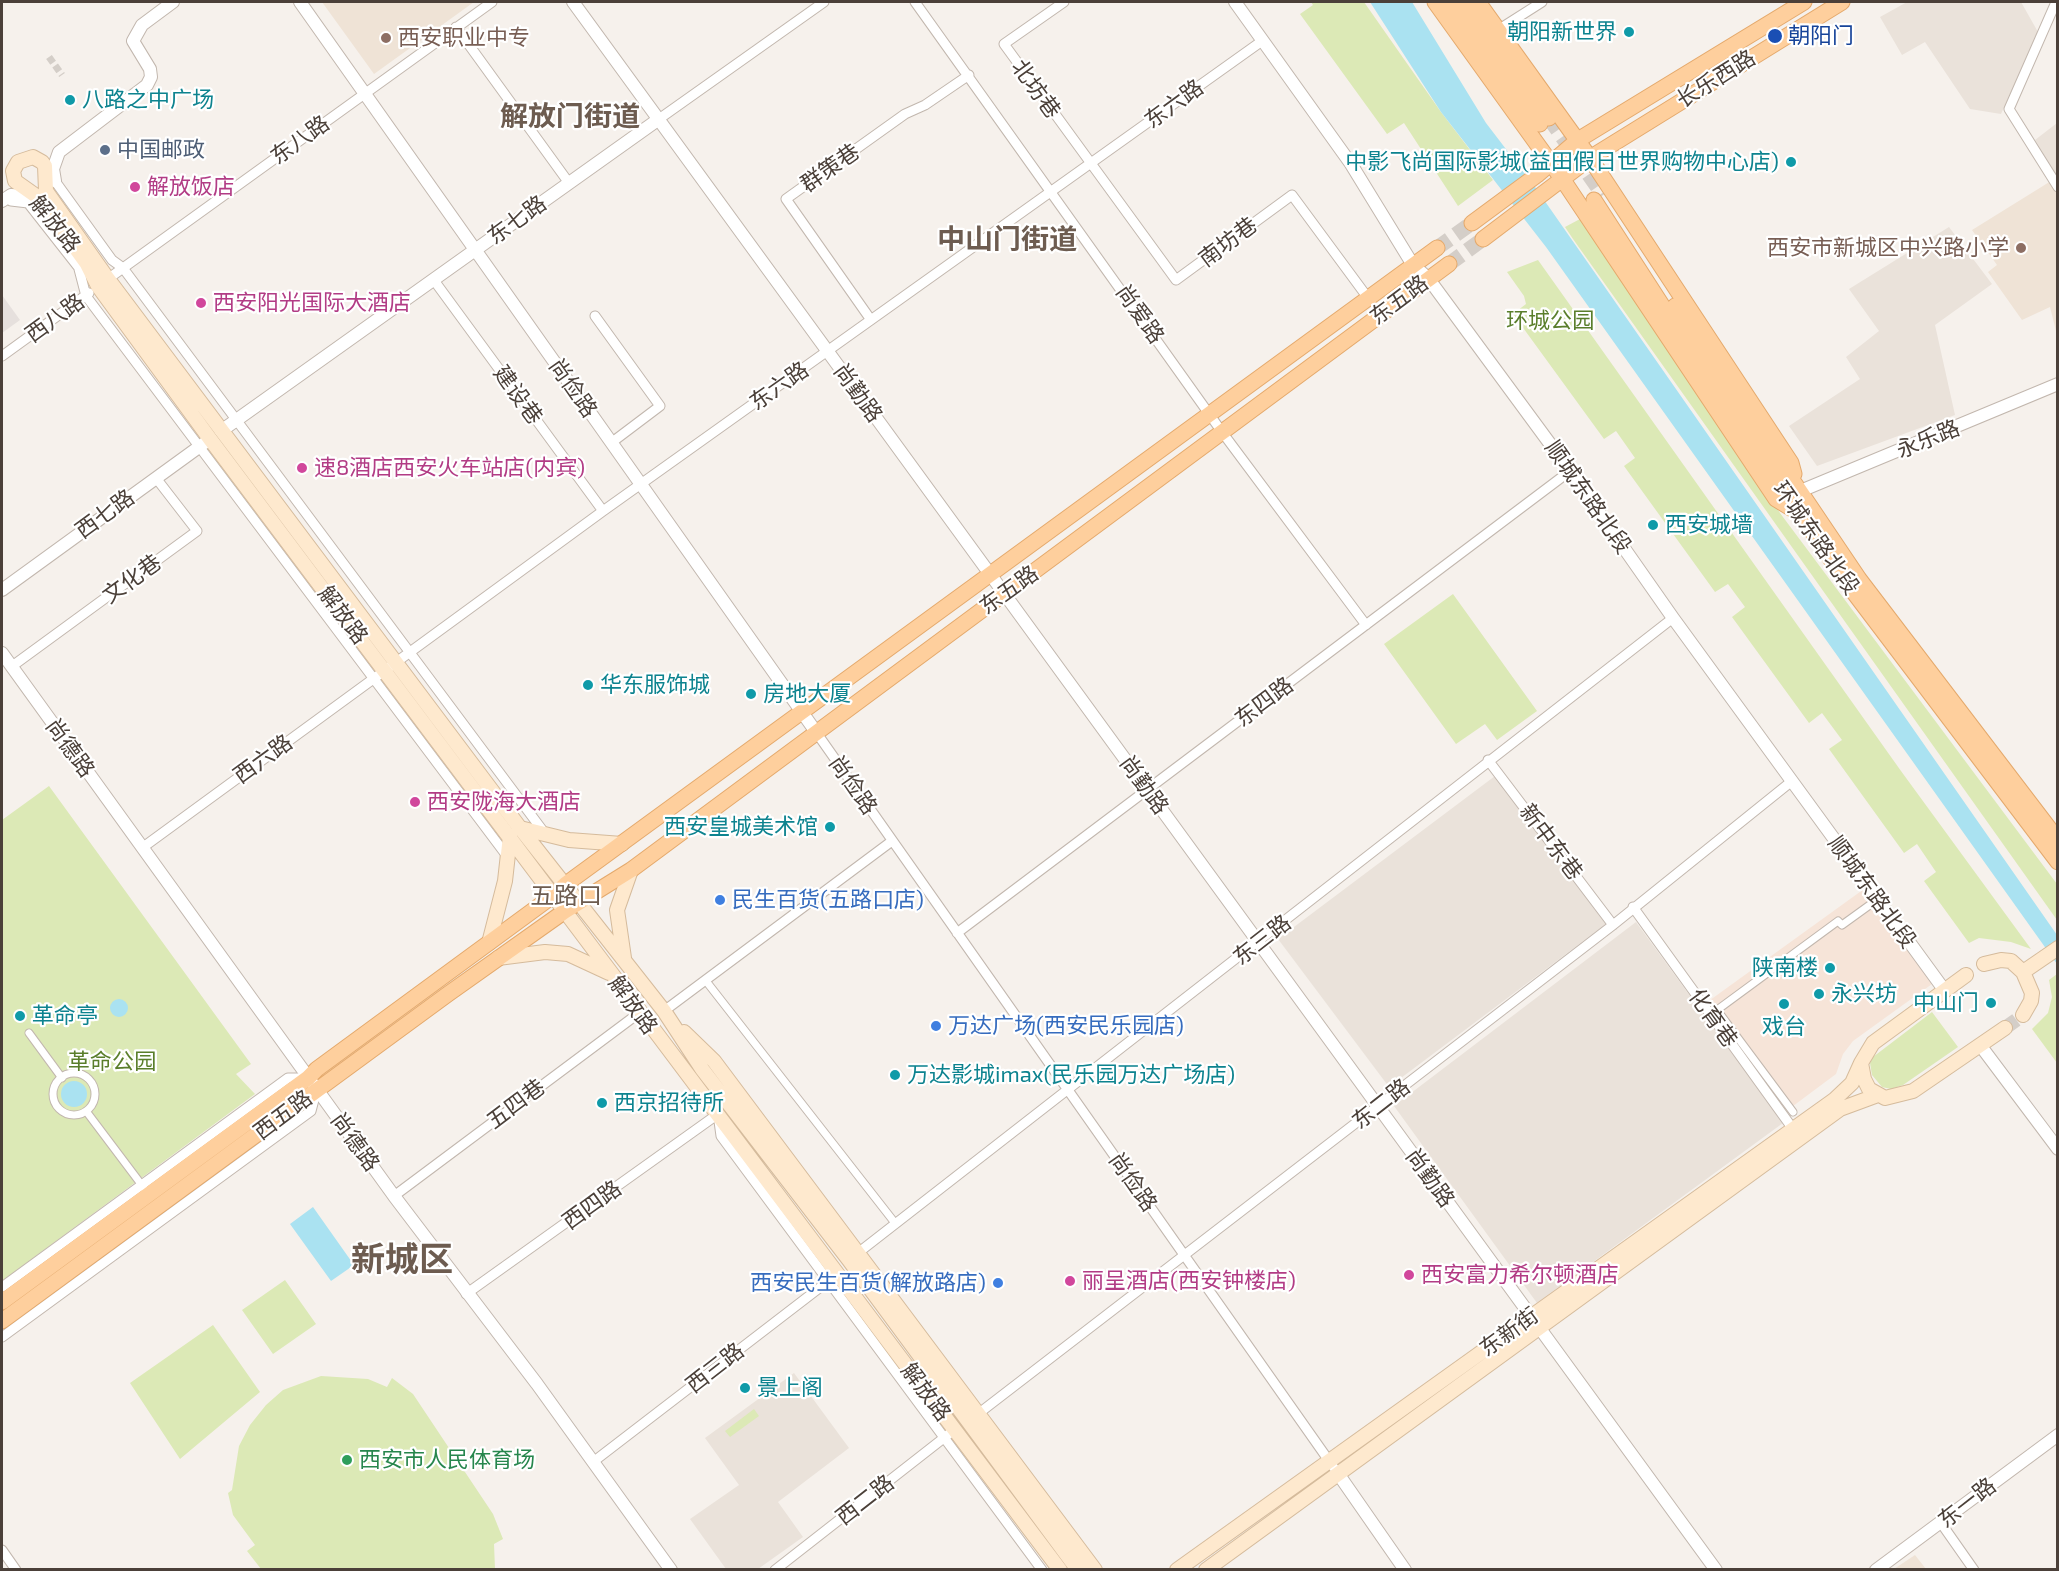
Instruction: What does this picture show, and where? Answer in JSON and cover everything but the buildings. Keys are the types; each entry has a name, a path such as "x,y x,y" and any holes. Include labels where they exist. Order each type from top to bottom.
{"main road":[{"path":"1435,2 1563,180 1776,499 1797,511"},
{"path":"1451,2 1545,121 1464,2"},
{"path":"1478,2 1578,140 1791,463 1798,492"},
{"name":"长乐西路","path":"1550,164 1578,140 1804,2"},
{"name":"长乐西路","path":"1563,180 1590,158 1842,2"},
{"name":"解放路","path":"103,283 27,195 13,171 18,162 33,157 42,162 45,166 46,191 103,283 210,439 384,670 515,832 566,884 664,1011 702,1069 853,1257 972,1418 1077,1569"},
{"path":"1472,223 1550,164"},
{"path":"1483,239 1563,180"},
{"name":"环城东路北段","path":"2058,840 1859,579 1598,197 1797,511 1849,586 2058,862"},
{"name":"东五路","path":"554,896 566,884 1437,248"},
{"name":"东五路","path":"565,911 631,870 1449,264"},
{"name":"解放路","path":"210,439 396,662 515,832 554,896 639,1013 718,1114 833,1277 1060,1569"},
{"path":"489,943 504,881 507,856 515,832 546,834 569,840 622,844"},
{"path":"625,960 617,910 631,870"},
{"name":"西五路","path":"2,1321 313,1084 317,1069 554,896"},
{"name":"西五路","path":"2,1302 145,1190 313,1084 565,911"},
{"path":"2023,972 2058,948"},
{"path":"498,958 545,952 568,954 611,974"},
{"path":"1984,964 2001,960 2011,961 2023,972 2032,993 2022,1015"},
{"name":"东新街","path":"1177,1569 1330,1462 1842,1094 1852,1083 1873,1043 1966,975"},
{"path":"664,1011 714,1061 751,1110 853,1257"},
{"name":"东新街","path":"1206,1569 1339,1475 1840,1109 1878,1095 1896,1096 1913,1091 2005,1028"},
{"path":"1861,1064 1864,1079 1878,1095"},
{"path":"750,1131 751,1110"},
{"path":"972,1418 1095,1569"}],"street":[{"path":"173,2 142,25 133,41 150,69 151,76 147,85 60,153 53,169 55,181 112,260 123,268 546,834"},
{"name":"尚俭路","path":"300,2 1406,1569"},
{"name":"东八路","path":"103,283 492,2"},
{"name":"尚勤路","path":"573,2 1716,1569"},
{"name":"东七路","path":"210,439 824,2"},
{"name":"尚爱路","path":"915,2 1053,191 1222,432 1366,626"},
{"name":"北坊巷","path":"1064,2 1004,44 1090,164"},
{"name":"顺城东路北段","path":"1235,2 1351,164 1413,265 1428,279 1570,471 1673,618 1945,992"},
{"path":"1498,30 1542,2"},
{"path":"2056,2 2009,110 2058,187"},
{"path":"456,27 569,183"},
{"name":"东六路","path":"384,670 640,484 1262,41"},
{"name":"群策巷","path":"871,320 786,199 905,114 925,105 969,75"},
{"name":"南坊巷","path":"1090,164 1176,280 1292,195 1368,298"},
{"path":"2,202 11,195 27,195 79,269 86,296 210,439 372,680 507,856"},
{"path":"79,269 103,283 112,260"},
{"name":"建设巷","path":"433,279 603,511"},
{"name":"西八路","path":"2,356 103,283"},
{"path":"595,316 660,406 611,442"},
{"name":"永乐路","path":"1798,492 2058,384"},
{"name":"西七路","path":"2,590 210,439"},
{"name":"东四路","path":"957,933 1570,471"},
{"name":"文化巷","path":"11,667 197,531 156,478"},
{"name":"东三路","path":"853,1257 1067,1089 1259,943 1488,760 1673,618"},
{"name":"尚德路","path":"2,653 394,1196 466,1294 537,1384 671,1569"},
{"name":"西六路","path":"142,848 384,670"},
{"name":"新中东巷","path":"1488,760 1613,925"},
{"name":"东二路","path":"972,1418 1613,925 1792,781"},
{"path":"664,1011 892,841"},
{"path":"1793,1113 1717,1010 1838,921 1842,925 1878,900"},
{"name":"化育巷","path":"1633,907 1793,1129"},
{"path":"706,981 895,1223"},
{"name":"五四巷","path":"394,1196 639,1013"},
{"path":"29,1033 62,1078"},
{"path":"1980,1045 2058,1149"},
{"path":"69,1073 86,1075 96,1089 93,1106 86,1111 80,1116 63,1113 53,1100 56,1083 69,1073"},
{"path":"2,1337 311,1111 313,1084"},
{"path":"2,1287 145,1190 86,1111"},
{"name":"西四路","path":"466,1294 718,1114"},
{"path":"833,1277 943,1439 1042,1569"},
{"name":"西三路","path":"593,1462 833,1277"},
{"name":"西二路","path":"775,1569 954,1430"},
{"name":"东一路","path":"1876,1569 2058,1435"},
{"path":"1941,1523 1974,1569"},
{"path":"2,1550 16,1569"}],"shaded area":[{"name":"西安职业中专","path":"322,2 474,2 374,74"},
{"path":"1907,2 2021,2 2038,32 2001,114 1970,109 1925,42 1902,55 1880,17"},
{"path":"2057,123 2057,176 2035,140"},
{"name":"西安市新城区中兴路小学","path":"2051,181 2058,192 2057,335 2050,307 2022,320 1988,272 1997,265 1972,230"},
{"path":"1949,227 1992,284 1935,325 1955,415 1817,466 1789,426 1860,379 1846,357 1879,331 1849,289"},
{"path":"2,295 20,320 2,333"},
{"path":"1495,776 1606,924 1389,1087 1278,939"},
{"name":"永兴坊","path":"1864,889 1932,984 1853,1041 1843,1054 1836,1074 1785,1112 1706,1003"},
{"path":"1636,922 1783,1123 1537,1303 1394,1106"},
{"path":"794,1373 849,1448 778,1502 803,1537 758,1569 726,1569 690,1519 739,1485 705,1438"},
{"path":"1915,1555 1926,1569 1894,1569"}],"green space":[{"path":"1311,2 1364,2 1441,112 1493,180 1458,206 1404,123 1387,134 1300,14 1313,5"},
{"path":"1580,219 1715,412 1780,513 2057,884 2057,920 1573,239 1565,227"},
{"name":"环城公园","path":"1538,260 1901,771 2031,949 2011,942 1979,938 1969,943 1924,881 1936,872 1917,844 1904,853 1829,749 1842,740 1822,713 1809,723 1732,617 1745,607 1728,584 1715,592 1624,466 1635,458 1616,431 1604,439 1513,314 1526,304 1524,296 1507,272"},
{"path":"1453,594 1537,711 1497,740 1485,724 1456,744 1384,644"},
{"name":"革命公园","path":"49,786 251,1064 236,1074 255,1094 2,1281 2,820"},
{"path":"2057,974 2057,1063 2032,1029 2048,1013 2052,997 2049,980"},
{"path":"1932,1012 1958,1047 1903,1085 1891,1089 1882,1087 1872,1075 1870,1063 1873,1057"},
{"path":"285,1280 316,1324 273,1354 242,1310"},
{"path":"213,1325 260,1392 180,1459 130,1383"},
{"name":"西安市人民体育场","path":"321,1376 368,1379 387,1387 392,1378 413,1394 493,1514 503,1539 494,1544 495,1569 261,1569 247,1551 255,1545 233,1515 228,1493 232,1490 239,1446 250,1425 266,1405 283,1390"},
{"path":"754,1409 759,1416 730,1437 725,1431"}],"water":[{"path":"1370,2 1412,2 1486,123 1535,187 2057,935 2057,964 1546,247 1441,112"},
{"path":"115,999 123,999 128,1004 126,1015 115,1017 110,1012 110,1004"},
{"path":"74,1081 83,1085 87,1094 83,1103 74,1107 65,1103 61,1094 65,1085"},
{"path":"313,1207 354,1265 331,1281 290,1224"}],"tunnel":[{"path":"49,57 62,75"},
{"path":"1549,118 1603,195"},
{"path":"1437,248 1472,223"},
{"path":"1449,264 1483,239"},
{"path":"2005,1028 2023,1015"}],"place":[{"name":"朝阳新世界","path":"1629,32"},
{"name":"朝阳门","path":"1775,36"},
{"name":"西安职业中专","path":"386,38"},
{"name":"八路之中广场","path":"70,100"},
{"name":"中国邮政","path":"105,150"},
{"name":"中影飞尚国际影城(益田假日世界购物中心店)","path":"1791,162"},
{"name":"解放饭店","path":"135,187"},
{"name":"西安市新城区中兴路小学","path":"2021,248"},
{"name":"西安阳光国际大酒店","path":"201,303"},
{"name":"速8酒店西安火车站店(内宾)","path":"302,468"},
{"name":"西安城墙","path":"1653,525"},
{"name":"华东服饰城","path":"588,685"},
{"name":"房地大厦","path":"751,694"},
{"name":"西安陇海大酒店","path":"415,802"},
{"name":"西安皇城美术馆","path":"830,827"},
{"name":"民生百货(五路口店)","path":"720,900"},
{"name":"陕南楼","path":"1830,968"},
{"name":"永兴坊","path":"1819,994"},
{"name":"中山门","path":"1991,1003"},
{"name":"戏台","path":"1784,1004"},
{"name":"革命亭","path":"20,1016"},
{"name":"万达广场(西安民乐园店)","path":"936,1026"},
{"name":"万达影城imax(民乐园万达广场店)","path":"895,1075"},
{"name":"西京招待所","path":"602,1103"},
{"name":"西安富力希尔顿酒店","path":"1409,1275"},
{"name":"丽呈酒店(西安钟楼店)","path":"1070,1281"},
{"name":"西安民生百货(解放路店)","path":"998,1283"},
{"name":"景上阁","path":"745,1388"},
{"name":"西安市人民体育场","path":"347,1460"}],"district":[{"name":"解放门街道","path":"570,117"},
{"name":"中山门街道","path":"1007,240"},
{"name":"五路口","path":"566,896"},
{"name":"新城区","path":"402,1260"}]}
